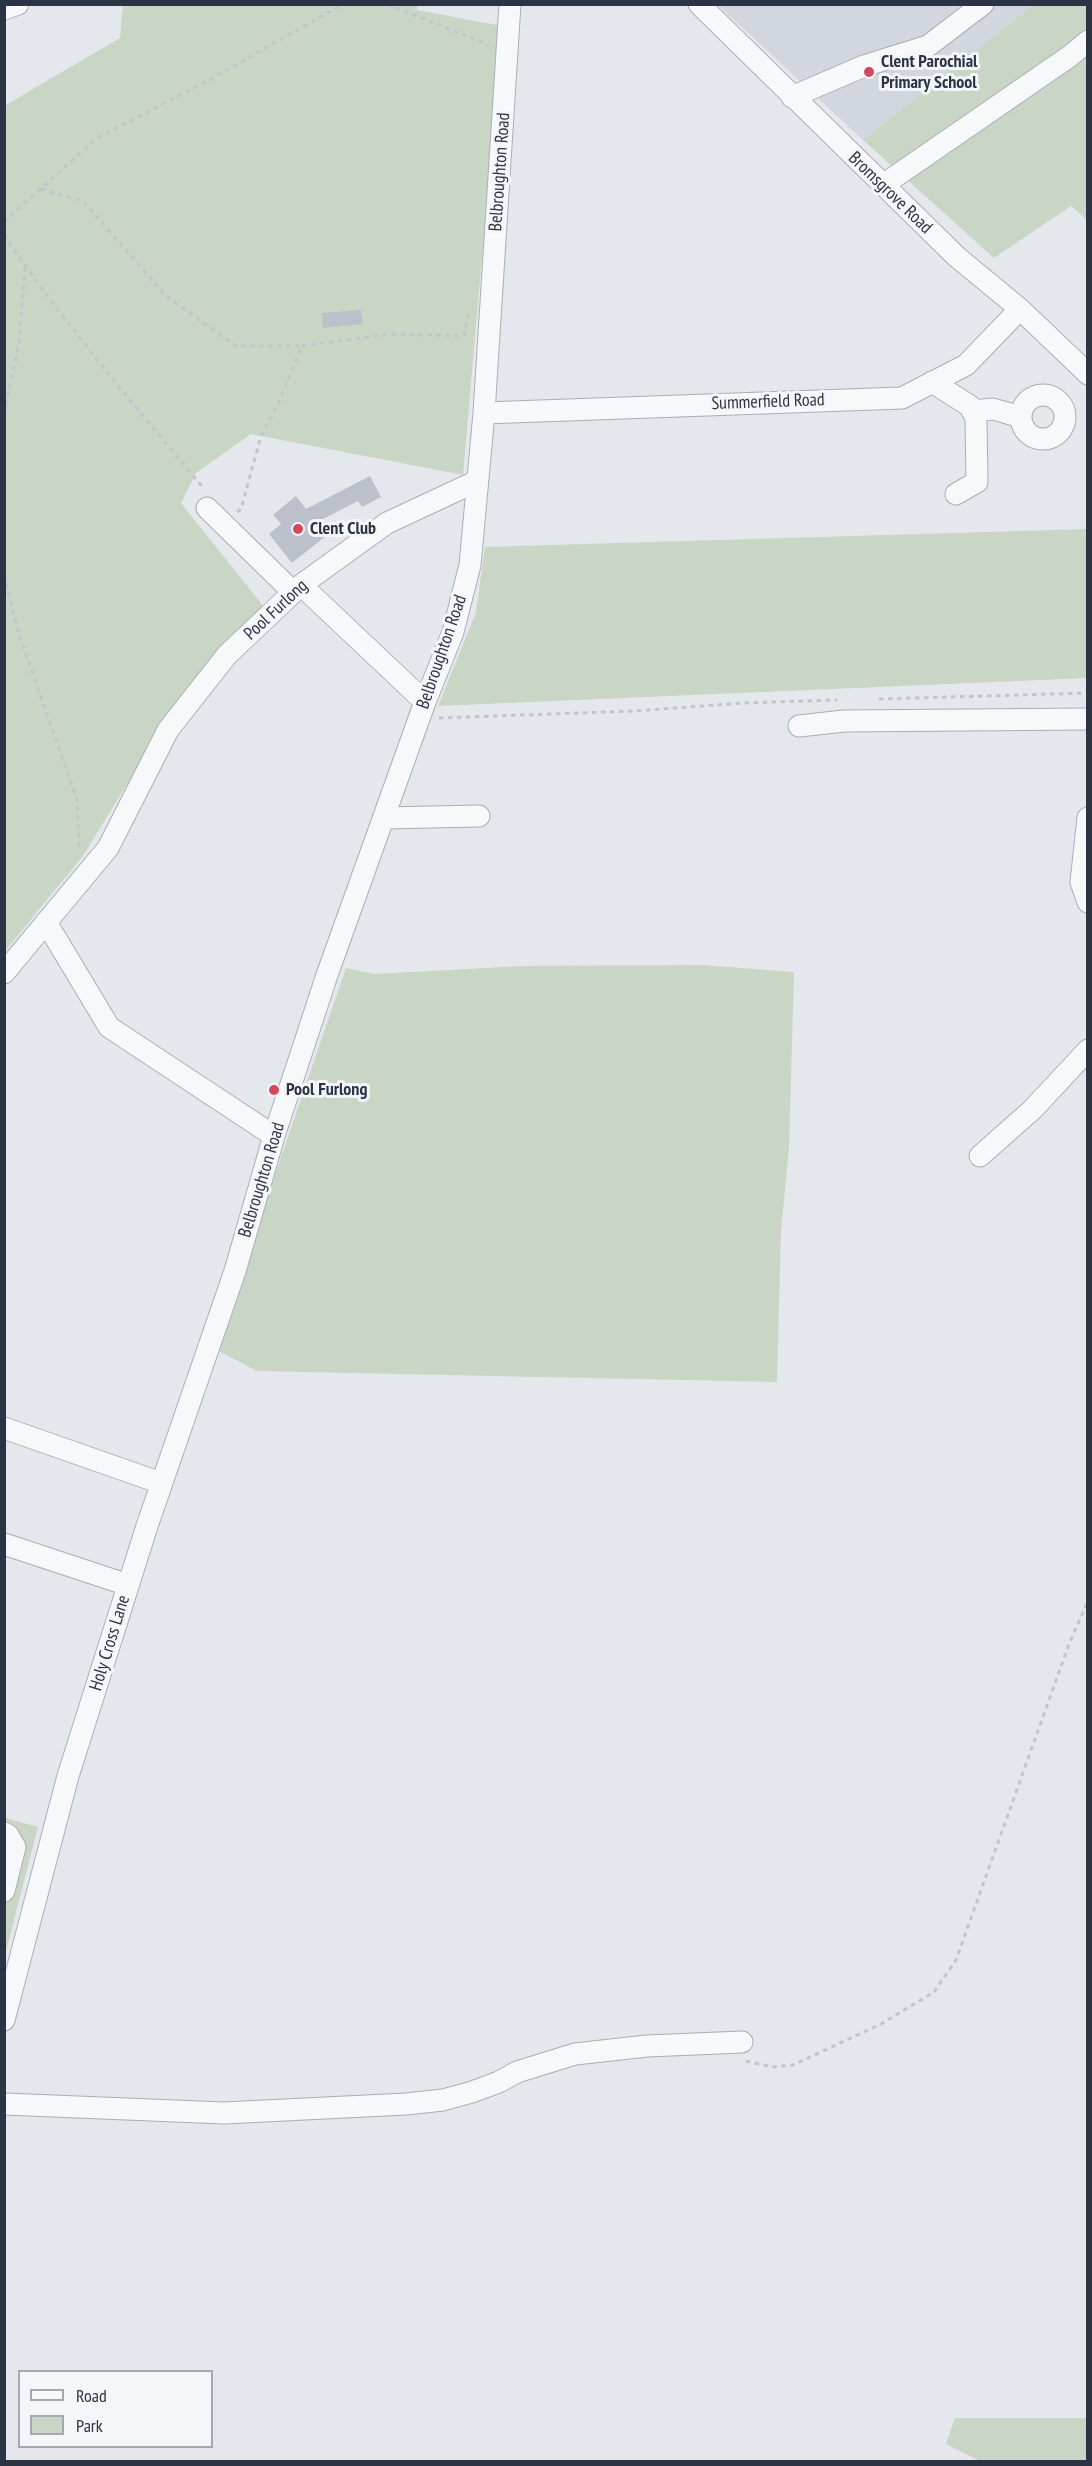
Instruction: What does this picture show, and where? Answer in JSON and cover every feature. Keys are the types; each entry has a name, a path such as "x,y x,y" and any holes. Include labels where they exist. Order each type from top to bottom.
{"street":[{"path":"4,9 18,4"},
{"name":"Belbroughton Road","path":"235,1271 274,1136 327,975 453,632 470,565 484,413 510,4"},
{"name":"Bromsgrove Road","path":"699,4 957,257 1020,309 1088,374"},
{"path":"792,97 864,66 928,46 983,4"},
{"path":"883,185 1070,56 1088,41"},
{"name":"Summerfield Road","path":"484,413 902,398 966,365 1020,309"},
{"path":"932,382 970,406 976,418 977,482 956,494"},
{"path":"972,411 993,409 1021,417"},
{"name":"Pool Furlong","path":"4,974 108,848 168,730 227,655 297,589 387,524 477,481"},
{"path":"207,508 222,524 297,589 423,709"},
{"path":"799,726 844,721 1088,718"},
{"path":"384,818 479,816"},
{"path":"1088,818 1081,882 1088,902"},
{"path":"46,922 109,1027 274,1136"},
{"path":"980,1156 1033,1109 1088,1050"},
{"name":"Holy Cross Lane","path":"4,2020 12,1956 161,1483 235,1271"},
{"path":"4,1428 161,1483"},
{"path":"4,1544 128,1585"},
{"path":"4,1833 8,1835 15,1847 4,1891"},
{"path":"4,2104 224,2113 406,2104 442,2100 472,2092 499,2082 517,2072 575,2054 647,2046 743,2051"}],"path":[{"path":"4,222 98,138 213,78 343,4"},
{"path":"387,4 494,47"},
{"path":"40,189 83,201 166,296 236,346 302,346 390,334 489,336"},
{"path":"4,235 143,417 201,485 207,508"},
{"path":"4,414 19,342 25,265"},
{"path":"464,336 471,302"},
{"path":"222,524 241,509 261,436 279,402 302,346"},
{"path":"4,575 17,628 77,800 79,845 96,862"},
{"path":"879,699 1088,693"},
{"path":"423,709 446,718 844,700"},
{"path":"743,2051 772,2067 793,2064 881,2024 934,1992 956,1960 1070,1644 1088,1601"}],"shaded area":[{"name":"Clent Parochial Primary School","path":"718,5 1033,5 863,140"}],"green space":[{"path":"123,5 418,5 417,10 502,26 463,475 251,434 196,473 181,503 264,607 184,691 83,856 5,951 4,106 120,38"},
{"path":"1033,5 1087,5 1087,220 1071,206 994,258 863,140"},
{"path":"1087,529 1087,678 438,706 476,612 485,547"},
{"path":"702,965 794,972 789,1149 781,1230 777,1382 257,1371 215,1349 346,968 374,974 524,966"},
{"path":"5,1818 38,1827 5,1955"},
{"path":"955,2418 1087,2418 1087,2461 980,2461 946,2444"}],"building":[{"path":"361,310 363,324 323,328 322,313"},
{"name":"Clent Club","path":"370,476 381,497 362,507 358,501 317,522 327,535 292,563 269,534 281,524 273,515 296,496 306,509"}],"place":[{"name":"Clent Parochial Primary School","path":"869,72"},
{"name":"Clent Club","path":"298,529"},
{"name":"Pool Furlong","path":"274,1090"}]}
